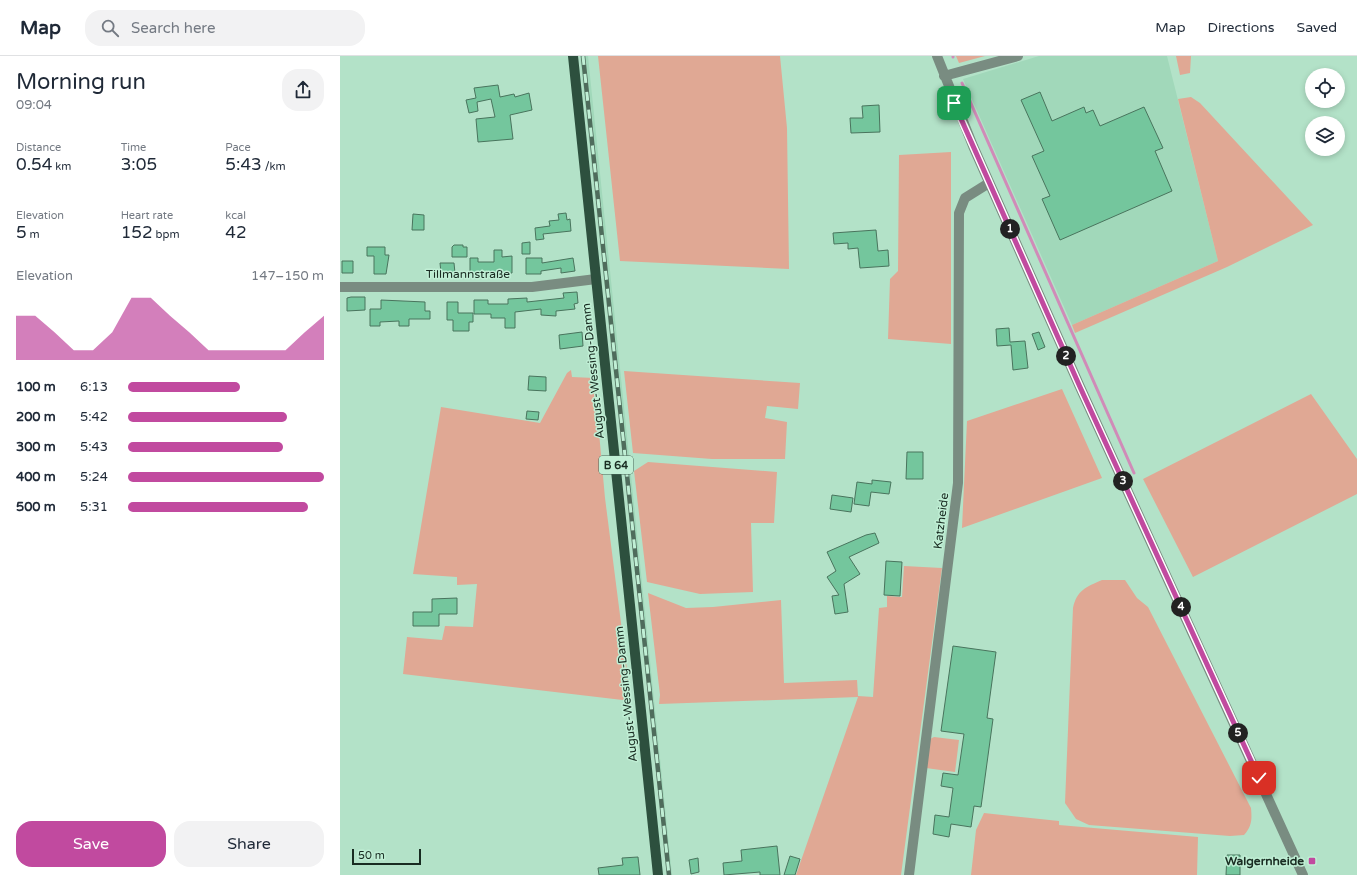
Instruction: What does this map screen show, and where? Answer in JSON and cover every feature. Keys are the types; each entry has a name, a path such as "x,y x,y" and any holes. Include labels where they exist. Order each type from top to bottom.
{"main road":[{"name":"August-Wessing-Damm","path":"573,56 658,875"}],"street":[{"path":"937,56 989,183 1303,875"},
{"path":"944,76 1018,56"},
{"name":"Katzheide","path":"909,875 958,483 959,213 965,198 989,183"},
{"name":"Tillmannstraße","path":"340,286 532,287 596,279"}],"shaded area":[{"path":"580,56 588,56 672,875 667,875"},
{"path":"598,56 780,56 787,128 789,269 620,261"},
{"path":"956,56 985,56 959,63"},
{"path":"1039,56 1167,56 1218,261 1072,325 963,79"},
{"path":"1176,56 1191,56 1190,73 1180,75"},
{"path":"1191,97 1200,103 1313,225 1227,267 1075,333 1072,325 1218,261 1178,99"},
{"path":"951,152 951,344 888,339 890,279 898,271 899,155"},
{"path":"571,370 572,377 594,378 605,498 631,701 403,674 407,637 442,640 445,626 473,627 477,584 457,585 457,577 413,574 441,407 540,423 567,373"},
{"path":"624,371 800,383 798,409 767,406 765,418 787,422 785,459 712,459 633,453"},
{"path":"1062,389 1102,478 962,528 967,421"},
{"path":"1311,394 1357,459 1357,494 1193,577 1143,479"},
{"path":"648,462 777,472 774,523 751,523 753,592 700,594 647,582 634,471"},
{"path":"904,566 942,568 901,875 796,875 858,697 659,704 660,695 648,593 686,608 713,607 781,600 784,683 857,680 858,696 873,697 879,608 887,607 887,596 902,597"},
{"path":"1102,580 1125,580 1137,598 1148,607 1251,808 1251,822 1249,829 1244,835 1230,836 1089,825 1076,819 1065,803 1073,608 1077,597 1083,590"},
{"path":"934,737 959,740 955,772 926,768 930,739"},
{"path":"984,813 1059,821 1059,825 1198,837 1197,875 971,875 976,830"}],"building":[{"path":"498,85 500,97 514,94 515,97 529,93 532,110 510,115 513,139 478,142 476,119 495,117 491,99 477,102 478,111 469,113 466,100 476,98 474,88"},
{"path":"1040,92 1052,121 1084,107 1086,113 1093,110 1100,126 1144,107 1163,148 1155,151 1172,191 1060,240 1042,199 1050,196 1032,156 1044,151 1021,100"},
{"path":"879,105 880,132 851,133 850,118 863,118 862,106"},
{"path":"566,213 567,220 570,219 571,231 543,234 544,239 536,240 535,228 550,226 549,221 559,220 558,214"},
{"path":"413,214 424,215 424,230 412,230"},
{"path":"876,230 878,251 888,250 889,266 860,268 858,248 848,249 848,243 834,244 833,233"},
{"path":"530,242 530,254 522,254 522,243"},
{"path":"454,245 463,245 463,247 467,247 467,257 452,257 452,247"},
{"path":"367,247 385,247 385,255 389,255 386,274 374,274 374,256 367,256"},
{"path":"494,250 502,250 502,257 512,256 512,273 470,274 470,258 478,258 478,262 494,262"},
{"path":"526,258 542,258 542,263 573,258 575,271 561,273 561,268 541,271 541,274 526,274"},
{"path":"342,261 353,261 353,273 342,273"},
{"path":"440,263 454,263 455,273 441,273"},
{"path":"577,292 578,303 574,304 575,309 556,311 556,316 541,315 541,309 515,312 515,328 505,328 505,318 491,318 491,314 474,314 474,300 488,300 488,304 508,304 508,299 527,298 527,302 564,298 563,293"},
{"path":"365,297 365,310 347,311 347,298"},
{"path":"381,300 425,302 425,311 430,311 430,319 409,319 409,326 399,326 399,321 380,322 380,326 370,326 370,309 381,309"},
{"path":"447,302 458,302 458,313 473,313 473,322 469,322 469,331 453,331 453,320 447,320"},
{"path":"1009,328 1010,342 1025,341 1028,368 1013,370 1011,345 997,346 996,329"},
{"path":"582,332 583,346 560,349 559,335"},
{"path":"1039,332 1045,347 1038,350 1032,334"},
{"path":"529,376 546,377 546,391 528,390"},
{"path":"527,411 539,412 538,420 526,419"},
{"path":"907,452 923,452 923,479 906,479"},
{"path":"872,480 891,482 889,494 871,492 869,506 854,504 857,482 872,484"},
{"path":"832,495 853,498 851,512 830,509"},
{"path":"875,533 879,543 849,557 860,574 844,584 848,612 835,614 832,596 839,595 827,577 836,571 827,552 866,535"},
{"path":"886,561 902,562 900,596 884,595"},
{"path":"457,598 457,614 439,614 439,626 413,626 413,612 432,612 432,599"},
{"path":"953,646 996,652 987,718 993,719 981,807 974,806 971,827 951,824 949,837 933,834 935,815 949,817 953,788 941,786 943,773 958,775 964,734 941,731"},
{"path":"777,846 780,875 760,875 760,872 724,875 723,863 742,861 741,850"},
{"path":"1227,855 1240,855 1240,875 1226,875"},
{"path":"790,856 800,859 795,875 784,875"},
{"path":"638,857 640,875 599,875 598,868 623,865 622,858"},
{"path":"698,858 699,872 691,874 689,860"}],"waterway":[{"path":"962,83 1134,473"}],"railway":[{"path":"583,56 669,875"}],"place":[{"name":"Walgernheide","path":"1312,861"}],"route":[{"path":"954,103 1080,387 1259,778"}]}
